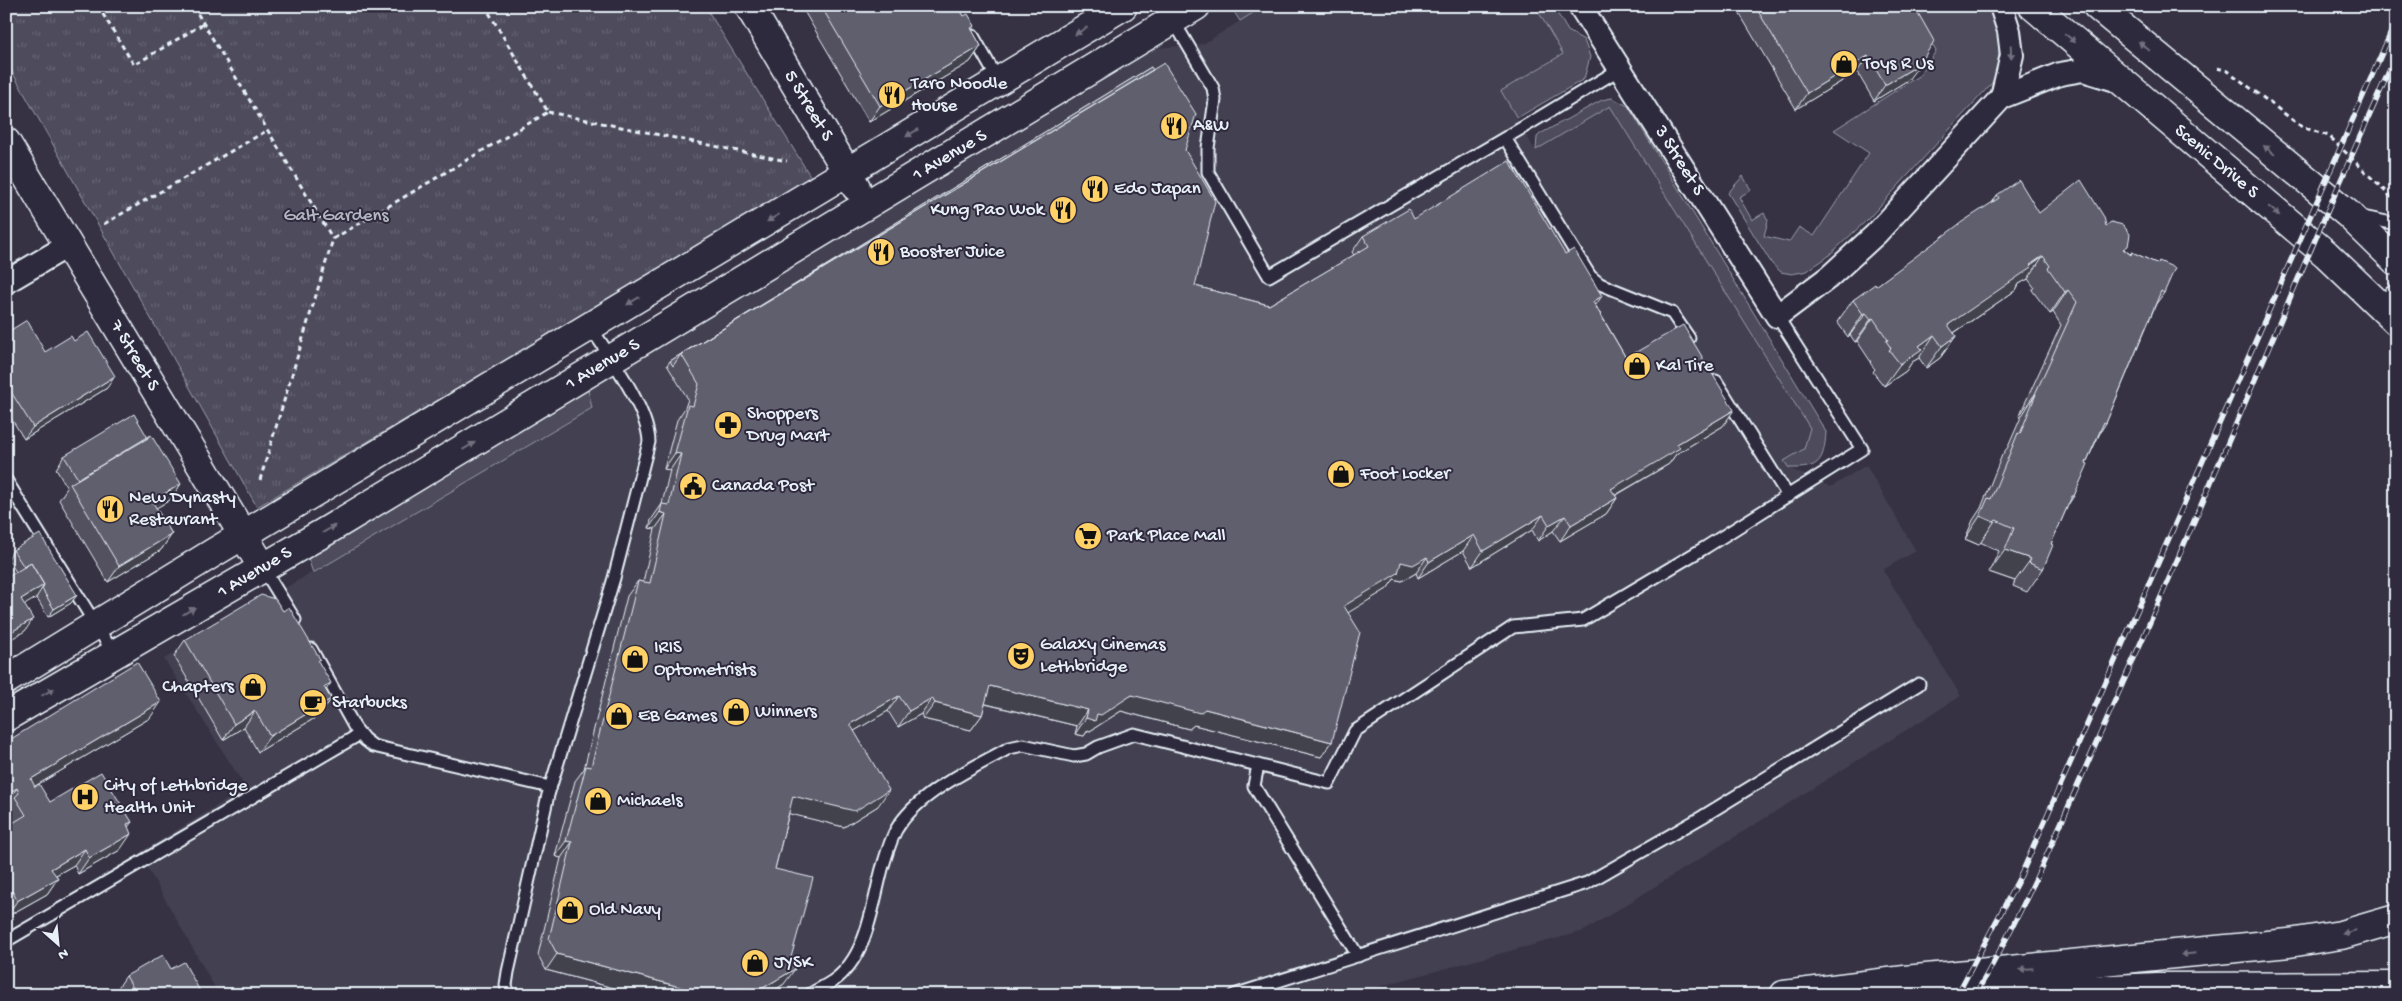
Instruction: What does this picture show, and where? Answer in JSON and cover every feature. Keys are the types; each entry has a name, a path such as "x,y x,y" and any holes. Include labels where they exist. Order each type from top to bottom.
{"main road":[{"name":"5 Street S","path":"749,6 868,205"},
{"name":"1 Avenue S","path":"6,680 242,535 1122,6"},
{"name":"Scenic Drive S","path":"2033,6 2326,254 2390,304"},
{"path":"2097,6 2348,214 2396,261"},
{"name":"1 Avenue S","path":"6,717 263,568 611,360 868,205 1178,11"},
{"name":"7 Street S","path":"6,142 263,568"},
{"path":"1784,995 1905,980 2280,944 2341,935 2396,919"},
{"path":"1981,995 2158,987 2396,986"}],"street":[{"name":"3 Street S","path":"1580,6 1777,316"},
{"path":"2001,6 2009,31 2012,55 2002,97"},
{"path":"1777,316 1829,277 1876,234 2002,97 2060,74 2083,70 2120,81"},
{"path":"6,282 67,246"}],"lane":[{"path":"1178,11 1214,94 1215,100 1208,148 1208,172 1269,276 1620,69"},
{"path":"965,23 998,80"},
{"path":"1505,138 1590,276 1600,284 1672,313 1698,352"},
{"path":"2348,214 2396,224"},
{"path":"810,995 834,980 852,962 864,937 886,855 896,831 905,818 928,795 1009,748 1023,745 1074,756 1086,754 1098,747 1134,734 1330,782 1355,731 1513,627 1583,620 1862,449 1777,316"},
{"path":"511,995 506,985 508,972 550,787 614,578 649,442 647,424 590,326"},
{"path":"1709,369 1788,496"},
{"path":"6,480 114,654"},
{"path":"263,568 360,734 374,746 550,787"},
{"path":"1234,995 1587,884 1702,818 1919,684"},
{"path":"6,941 360,734"},
{"path":"1258,765 1254,786 1358,956"}],"path":[{"path":"98,6 134,65 203,24"},
{"path":"193,6 333,239"},
{"path":"485,6 548,112"},
{"path":"2217,68 2228,71 2302,127 2330,136 2396,202"},
{"path":"260,480 333,239 548,112 787,161"},
{"path":"104,224 268,130"}],"shaded area":[{"path":"1264,6 1535,6 1563,55 1501,91 1535,150 1610,106 1810,428 1804,449 1785,461 1789,468 1831,487 1866,465 1916,551 1883,570 1961,696 1584,931 1348,995 219,995 139,853 246,788 164,659 592,408 588,390 1156,48 1203,44"}],"green space":[{"name":"Galt Gardens","path":"6,6 705,6 812,179 257,507 6,61"},
{"path":"1230,6 1264,6 1240,21"},
{"path":"1535,6 1553,6 1568,31 1584,40 1590,57 1584,79 1517,118 1501,91 1563,54"},
{"path":"1909,6 1989,6 1996,25 1999,45 1999,55 1992,83 1868,219 1826,258 1807,271 1792,274 1781,272 1772,264 1728,193 1743,176 1751,190 1739,197 1752,220 1764,213 1768,220 1764,236 1789,242 1799,227 1814,236 1869,153 1834,130 1920,75 1936,51"},
{"path":"1612,98 1628,106 1826,432 1824,450 1818,462 1813,465 1789,468 1784,461 1804,449 1810,428 1610,106 1536,150 1537,137 1540,134 1602,100"},
{"path":"588,390 592,408 313,573 307,555"}],"building":[{"path":"821,6 958,6 964,16 968,14 975,26 971,28 981,46 880,106"},
{"name":"Toys R Us","path":"1755,6 1914,6 1934,41 1920,64 1885,85 1868,56 1807,93"},
{"name":"Park Place Mall","path":"1164,63 1196,114 1185,150 1215,201 1195,286 1269,305 1369,246 1363,236 1409,209 1414,219 1509,161 1565,254 1574,249 1602,296 1593,302 1626,358 1683,325 1734,410 1677,444 1680,448 1611,489 1617,498 1571,525 1565,516 1549,525 1543,515 1483,551 1474,535 1429,562 1427,557 1413,565 1401,562 1398,573 1344,606 1360,632 1332,742 1205,709 1200,713 1132,695 1101,715 1097,714 1095,721 1086,718 1088,710 990,686 982,715 935,703 932,698 909,711 899,696 850,724 889,790 855,811 793,796 775,869 813,878 790,961 795,969 751,995 748,995 744,988 734,995 710,995 557,954 549,939 572,842 566,841 586,766 591,767 638,581 650,583 666,514 660,512 662,504 669,505 681,454 675,453 688,405 693,406 699,384 681,354"},
{"path":"1151,67 1153,70 710,337"},
{"path":"2019,180 2039,213 2081,180 2104,217 2106,226 2111,222 2123,225 2130,234 2128,246 2123,249 2131,255 2132,252 2158,264 2159,261 2175,268 2164,293 2161,291 2106,423 2104,422 2086,463 2088,464 2051,544 2053,545 2043,569 2029,563 2031,559 2005,550 2014,528 1996,520 1994,522 1980,516 1988,498 1991,499 2018,433 2020,434 2035,394 2077,302 2068,290 2065,292 2048,268 2050,266 2043,256 2030,265 2032,267 1948,325 1956,336 1942,346 1934,335 1919,346 1922,349 1900,364 1889,350 1891,348 1886,341 1888,340 1873,318 1871,319 1866,313 1863,314 1853,300 1875,284 1876,286 1962,222 1999,198 1997,195"},
{"path":"27,320 45,352 71,336 74,341 88,332 115,376 33,427 6,384 6,333"},
{"path":"681,354 673,366 670,361"},
{"path":"134,414 148,438 78,479 64,456"},
{"name":"New Dynasty Restaurant","path":"151,435 181,484 152,501 172,534 119,566 70,484"},
{"path":"40,534 77,595 54,609 42,589 44,585 31,563 24,567 13,550"},
{"path":"31,563 44,585 21,599 33,619 6,635 6,578"},
{"name":"Chapters","path":"261,595 275,599 283,611 289,607 320,659 318,661 331,683 324,687 331,699 270,736 255,711 234,724 185,640"},
{"name":"City of Lethbridge Health Unit","path":"137,662 161,702 31,779 35,787 39,784 50,802 101,772 132,822 127,824 131,834 89,858 85,849 51,869 58,878 17,901 13,892 6,896 6,827 26,815 15,797 19,793 17,788 6,795 6,742"},
{"path":"163,955 171,969 184,962 202,995 132,995 136,993 126,976"}],"railway":[{"path":"1957,995 2021,875 2396,21"},
{"path":"1975,995 2033,885 2050,848 2188,536 2325,216 2396,56"}],"place":[{"name":"Toys R Us","path":"1844,64"},
{"name":"Taro Noodle House","path":"892,95"},
{"name":"A&W","path":"1174,126"},
{"name":"Edo Japan","path":"1095,189"},
{"name":"Kung Pao Wok","path":"1063,210"},
{"name":"Booster Juice","path":"881,252"},
{"name":"Kal Tire","path":"1637,366"},
{"name":"Shoppers Drug Mart","path":"728,425"},
{"name":"Foot Locker","path":"1341,474"},
{"name":"Canada Post","path":"693,486"},
{"name":"New Dynasty Restaurant","path":"110,509"},
{"name":"Park Place Mall","path":"1088,536"},
{"name":"Galaxy Cinemas Lethbridge","path":"1021,656"},
{"name":"IRIS Optometrists","path":"635,659"},
{"name":"Chapters","path":"253,687"},
{"name":"Starbucks","path":"313,703"},
{"name":"Winners","path":"736,712"},
{"name":"EB Games","path":"619,716"},
{"name":"City of Lethbridge Health Unit","path":"85,797"},
{"name":"Michaels","path":"598,801"},
{"name":"Old Navy","path":"570,910"},
{"name":"JYSK","path":"755,963"}]}
